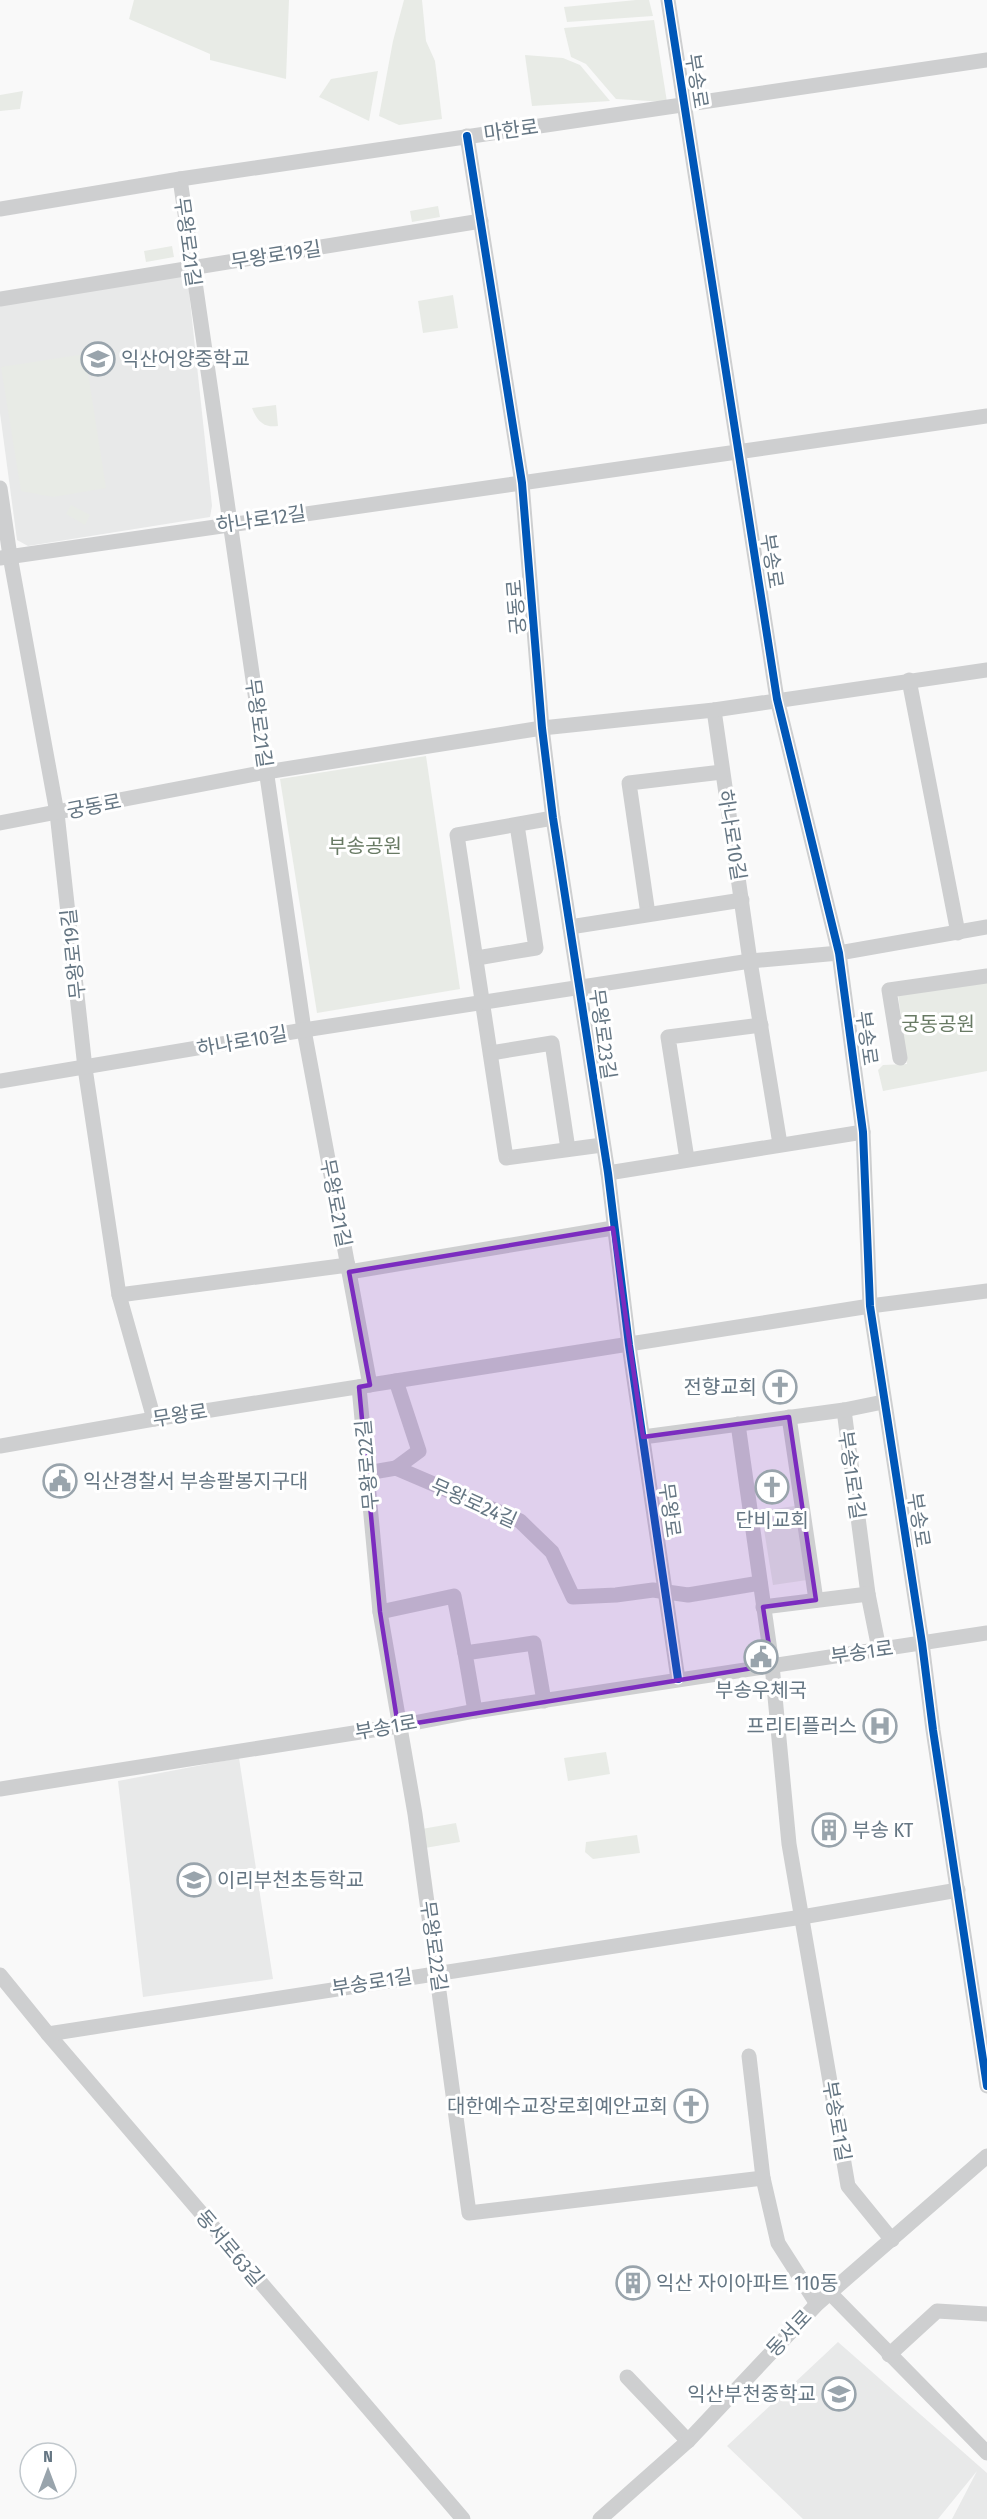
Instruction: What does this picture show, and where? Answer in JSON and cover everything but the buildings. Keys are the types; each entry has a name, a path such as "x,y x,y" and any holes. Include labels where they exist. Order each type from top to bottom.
{"street":[{"name":"부송로","path":"668,0 777,699 839,953 863,1132 870,1306 987,2086"},
{"name":"마한로","path":"0,209 180,179 987,60"},
{"name":"궁동로","path":"467,136 522,483 542,728"},
{"name":"무왕로21길","path":"180,179 304,1030 348,1268 365,1386"},
{"name":"무왕로19길","path":"0,299 481,221"},
{"name":"하나로12길","path":"5,557 987,416"},
{"name":"무왕로19길","path":"0,488 5,557 57,813 86,1068 119,1295 154,1419"},
{"name":"궁동로","path":"0,823 266,772 542,728 714,710 987,670"},
{"path":"909,680 958,933"},
{"name":"하나로10길","path":"714,710 750,961 780,1144"},
{"name":"무왕로23길","path":"542,728 553,818 608,1173 629,1345"},
{"path":"648,914 629,783 722,772"},
{"path":"553,818 457,835 506,1158 603,1145"},
{"path":"477,958 536,948 517,825"},
{"path":"570,927 742,900"},
{"name":"하나로10길","path":"0,1080 86,1068 483,1002 750,961 839,953 987,927"},
{"path":"900,1058 890,990 987,976"},
{"path":"687,1159 668,1037 761,1025"},
{"path":"491,1053 552,1043 568,1149"},
{"path":"608,1173 863,1132"},
{"name":"무왕로21길","path":"119,1295 348,1268 614,1228"},
{"name":"무왕로","path":"0,1446 154,1419 870,1306 987,1291"},
{"name":"무왕로","path":"629,1345 678,1679"},
{"path":"367,1473 396,1468 419,1451 396,1381"},
{"name":"무왕로22길","path":"365,1386 367,1473 380,1612 415,1814 470,2213 763,2178"},
{"path":"844,1410 883,1402"},
{"name":"부송1로1길","path":"643,1437 844,1410 868,1594 879,1649"},
{"path":"789,1418 816,1600"},
{"path":"738,1424 772,1665"},
{"name":"무왕로24길","path":"396,1468 520,1521 552,1552 573,1596 616,1595 653,1590 688,1595 760,1583"},
{"path":"763,1607 868,1594"},
{"path":"380,1612 454,1596 475,1711"},
{"name":"부송1로","path":"0,1789 398,1726 475,1711 987,1633"},
{"path":"465,1653 534,1643 544,1701"},
{"name":"부송로1길","path":"772,1665 789,1844 848,2186 892,2240"},
{"name":"부송로1길","path":"48,2034 802,1917 958,1890"},
{"name":"동서로63길","path":"0,1975 463,2519"},
{"path":"749,2056 763,2178 778,2243 817,2304"},
{"name":"동서로","path":"600,2519 688,2441 817,2304 987,2156"},
{"path":"830,2293 987,2453"},
{"path":"889,2355 937,2311 987,2314"},
{"path":"627,2377 688,2441"}],"highlighted area":[{"path":"613,1228 643,1437 789,1417 816,1600 763,1607 772,1665 398,1726 380,1612 359,1387 370,1385 349,1272"}],"shaded area":[{"name":"익산어양중학교","path":"181,276 188,282 212,506 210,517 28,546 17,540 0,413 0,305"},
{"name":"이리부천초등학교","path":"239,1758 273,1979 143,1997 118,1781"},
{"name":"익산부천중학교","path":"838,2342 987,2473 987,2519 952,2519 977,2471 938,2519 803,2519 727,2446"}],"green space":[{"path":"134,0 289,0 286,79 210,60 210,54 129,19"},
{"path":"404,0 422,0 426,41 435,61 442,119 399,125 379,116 393,41"},
{"path":"649,0 653,16 567,22 564,7"},
{"path":"654,20 667,102 616,99 586,64 571,57 564,28"},
{"path":"525,55 563,58 580,65 610,101 532,106"},
{"path":"378,71 369,121 319,97 331,79"},
{"path":"23,91 20,109 0,111 0,95"},
{"path":"438,206 440,217 412,222 410,211"},
{"path":"172,246 174,257 146,262 144,251"},
{"path":"453,295 458,328 423,333 418,301"},
{"path":"85,354 106,488 53,497 21,491 1,367"},
{"path":"276,405 278,426 262,423 252,408"},
{"path":"71,505 90,515 85,525 66,514"},
{"name":"부송공원","path":"426,756 460,989 317,1013 280,779"},
{"name":"궁동공원","path":"987,980 987,1071 883,1091 878,1070 883,1065 907,1064 898,994"},
{"path":"795,1506 807,1580 773,1585 761,1511"},
{"path":"606,1752 610,1774 568,1781 564,1758"},
{"path":"456,1823 460,1842 419,1849 416,1830"},
{"path":"637,1835 640,1853 593,1859 585,1852 586,1842"}],"cycle path":[{"path":"668,0 777,699 839,953 863,1132 870,1306 987,2086"},
{"path":"467,136 522,483 542,728 553,818 608,1173 629,1345 678,1679"}],"place":[{"name":"익산어양중학교","path":"98,359"},
{"name":"전향교회","path":"780,1387"},
{"name":"익산경찰서 부송팔봉지구대","path":"60,1481"},
{"name":"단비교회","path":"772,1487"},
{"name":"부송우체국","path":"761,1657"},
{"name":"프리티플러스","path":"880,1726"},
{"name":"부송 KT","path":"829,1830"},
{"name":"이리부천초등학교","path":"194,1880"},
{"name":"대한예수교장로회예안교회","path":"691,2106"},
{"name":"익산 자이아파트 110동","path":"633,2283"},
{"name":"익산부천중학교","path":"839,2394"}]}
